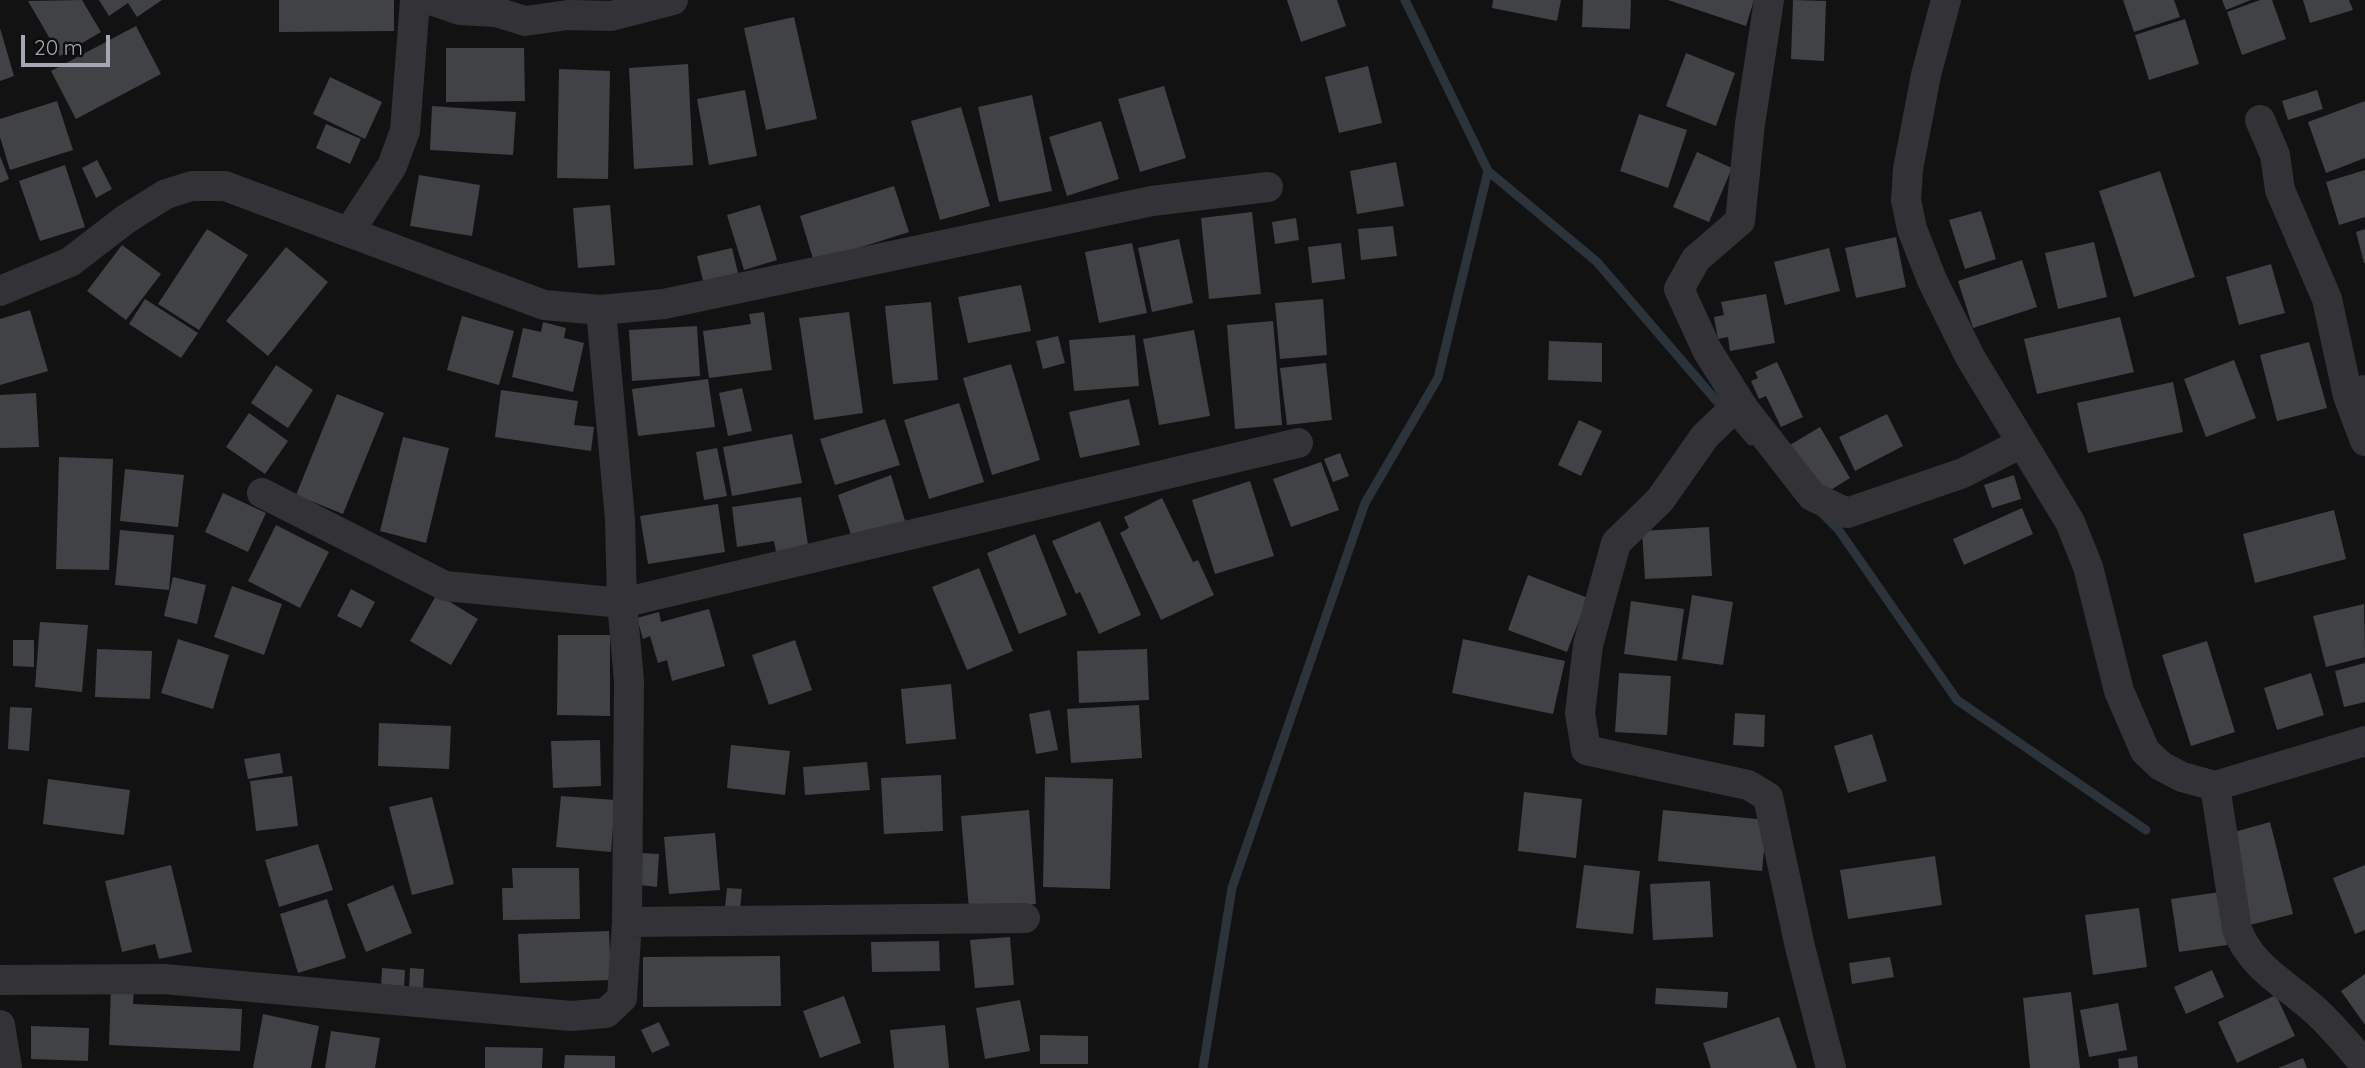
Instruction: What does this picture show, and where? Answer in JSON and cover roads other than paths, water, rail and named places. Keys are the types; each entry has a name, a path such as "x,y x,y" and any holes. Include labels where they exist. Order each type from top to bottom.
{"street":[{"path":"349,232 392,166 405,131 415,1 431,0 460,10 496,12 525,21 568,15 611,16 673,0"},
{"path":"1769,0 1750,124 1740,222 1696,259 1679,289 1707,351 1744,409 1812,496 1847,513 1963,473 2022,443"},
{"path":"1946,0 1926,75 1908,169 1906,200 1912,229 1932,281 1970,357 2070,522 2088,567 2119,691 2145,751 2161,765 2182,777 2216,786 2365,741"},
{"path":"2260,120 2275,155 2280,190 2327,299 2357,393 2365,441"},
{"path":"0,292 70,262 126,219 166,194 192,186 225,186 544,305 601,310 664,304 1152,201 1268,187"},
{"path":"0,980 164,979 571,1016 606,1013 622,998 626,922 629,681 622,603 620,519 601,310"},
{"path":"1744,409 1727,415 1704,436 1660,500 1616,543 1588,645 1580,713 1586,750 1748,785 1768,797 1800,947 1831,1068"},
{"path":"262,493 444,586 622,603 1298,443"},
{"path":"2216,786 2237,929 2242,944 2258,962 2316,1010 2365,1065"},
{"path":"626,922 1025,918"},
{"path":"0,1025 7,1068"}],"waterway":[{"path":"1405,0 1488,171 1597,262 1751,441"},
{"path":"1203,1068 1232,888 1365,503 1438,378 1488,171"},
{"path":"1822,513 1838,529 1957,700 2146,830"}]}
